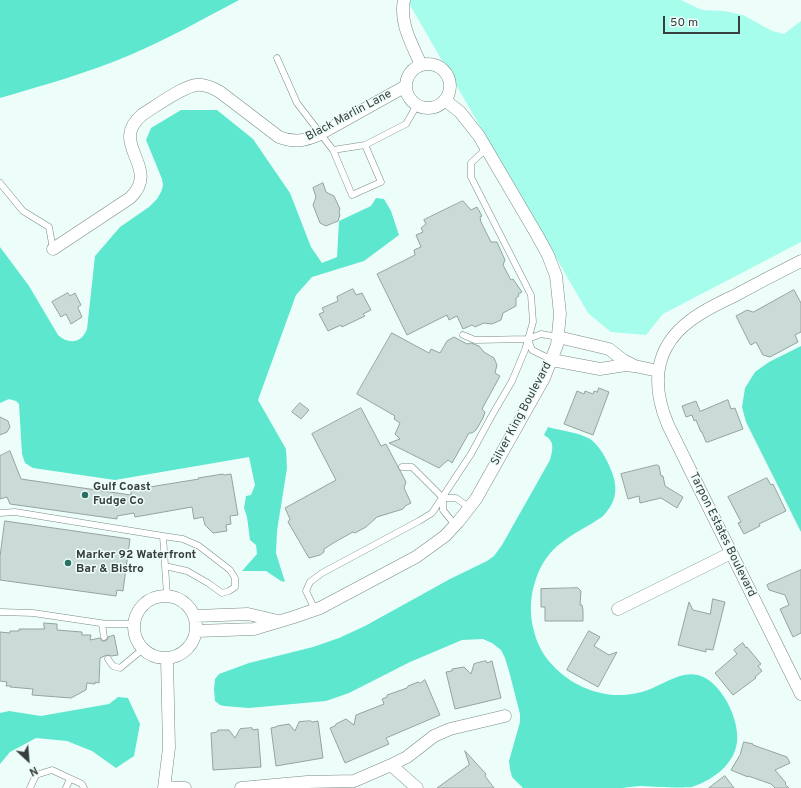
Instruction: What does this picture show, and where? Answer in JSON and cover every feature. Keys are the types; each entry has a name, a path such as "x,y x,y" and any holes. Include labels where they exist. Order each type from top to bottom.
{"street":[{"path":"404,0 402,13 405,29 421,65"},
{"path":"421,65 435,65 442,68 447,73 450,80 449,94 439,105 424,107 418,105 408,94 406,86 410,73 421,65"},
{"name":"Black Marlin Lane","path":"53,249 137,192 141,176 140,168 131,146 130,133 132,126 136,119 185,88 197,85 213,88 279,138 297,142 306,140 321,133 406,86"},
{"name":"Silver King Boulevard","path":"197,631 254,629 315,610 416,557 441,540 470,508 544,378 552,360 558,337 560,314 556,276 538,235 487,148 468,121 460,112 445,100"},
{"name":"Tarpon Estates Boulevard","path":"801,260 706,310 692,319 673,338 662,358 658,371 657,386 663,413 801,694"},
{"path":"558,337 609,349 623,360 635,366"},
{"path":"552,360 600,369 626,365 658,371"},
{"path":"618,609 731,553"},
{"path":"167,595 176,597 184,601 191,608 195,616 197,631 193,642 187,650 178,656 167,658 150,654 143,649 134,633 136,615 141,606 153,598 167,595"},
{"name":"Silver King Boulevard","path":"195,616 248,614 279,621"},
{"path":"167,658 169,748 164,787 185,788"},
{"path":"241,788 307,782 354,781 407,757 434,736 450,729 505,716"},
{"path":"391,765 417,788"}],"lane":[{"path":"277,58 297,102 333,150 352,194 381,182 365,145"},
{"path":"333,150 365,145 406,124 418,105"},
{"path":"315,610 306,591 310,582 322,573 432,513 471,454 512,382 533,322 531,295 472,177 471,163 487,148"},
{"path":"0,183 23,211 49,227 53,249"},
{"path":"463,335 475,340 528,339 541,334 558,337"},
{"path":"528,339 532,350 552,360"},
{"path":"402,466 412,466 443,498 443,510 455,525"},
{"path":"443,498 456,498 470,508"},
{"path":"0,513 15,512 184,539 199,546 230,570 234,578 235,587 222,593 208,583 186,571 165,566"},
{"path":"163,536 167,595"},
{"path":"0,612 33,613 102,624 134,624"},
{"path":"102,624 104,637"},
{"path":"108,659 113,666 120,668 143,649"},
{"path":"30,788 36,775 52,770 82,784 84,788"},
{"path":"66,788 70,779"}],"shaded area":[{"path":"0,0 239,0 172,36 130,55 82,73 0,98"},
{"path":"407,0 681,0 702,10 724,11 743,15 772,31 784,34 801,21 801,242 663,314 646,335 611,332 588,313"},
{"path":"181,110 217,110 253,139 290,193 311,247 322,263 337,257 339,221 371,206 376,198 384,199 391,211 399,235 364,261 312,277 296,295 258,400 286,449 287,468 277,531 276,553 285,582 266,571 242,571 257,554 256,545 250,540 247,517 244,508 246,496 251,495 255,485 249,457 115,480 33,468 25,463 22,454 19,404 16,401 9,399 0,403 0,247 29,286 58,335 66,340 79,340 85,334 87,329 95,256 120,227 149,207 157,199 161,192 163,186 162,179 146,140 151,128"},
{"path":"801,346 801,532 746,422 742,407 745,388 755,372 769,362"},
{"path":"548,427 580,435 593,441 602,452 611,469 615,490 612,504 602,517 562,542 546,558 540,569 533,591 531,610 536,639 540,648 554,667 565,677 578,685 605,694 634,694 648,690 677,677 692,674 699,675 713,683 728,703 734,718 737,733 735,752 725,767 718,774 692,787 642,786 623,788 523,788 512,777 509,761 520,722 520,714 509,671 501,650 492,643 483,639 462,640 410,662 349,693 326,701 249,708 224,706 215,701 215,679 219,674 249,663 313,647 339,638 365,626 494,556 502,545 550,460 552,443 548,437 544,435"},
{"path":"118,697 128,698 140,724 134,756 116,768 92,751 67,741 36,738 10,752 0,764 0,713 9,711 41,716 109,704"}],"building":[{"path":"323,183 326,192 334,196 340,209 338,221 326,226 320,223 313,205 316,197 313,188"},
{"path":"463,201 471,210 477,207 482,216 480,217 481,222 491,242 497,242 505,260 503,265 511,280 513,279 522,292 518,294 519,296 516,298 516,306 503,313 501,320 492,324 484,323 475,327 472,325 463,329 457,316 449,320 447,315 407,335 377,274 415,255 414,250 421,247 416,235 423,232 421,228 426,224 424,220"},
{"path":"353,289 356,295 362,293 371,310 363,314 365,316 342,327 341,325 328,331 319,314 324,312 322,308 338,301 337,297"},
{"path":"794,290 801,303 801,332 795,335 798,342 770,357 763,355 756,342 751,345 750,344 736,316 747,310 753,312"},
{"path":"68,293 70,296 75,293 81,305 78,308 82,317 71,324 66,314 61,317 52,302"},
{"path":"392,333 429,353 431,349 440,353 447,341 454,337 467,344 471,343 479,346 484,352 494,358 497,365 495,373 500,376 482,409 485,412 483,418 476,430 469,433 452,463 448,460 439,468 389,443 400,439 395,434 400,423 394,419 395,416 357,394"},
{"path":"599,388 609,392 593,435 564,424 577,391 584,394 585,391 593,394 594,391 597,392"},
{"path":"728,400 731,409 735,408 743,429 706,442 696,420 694,421 692,415 686,417 682,406 696,401 700,411"},
{"path":"300,403 309,410 301,419 292,412"},
{"path":"361,408 381,446 386,444 406,482 404,488 411,503 403,509 377,517 366,527 355,533 353,532 324,549 324,552 320,555 309,558 288,522 290,519 285,508 336,480 312,434"},
{"path":"0,417 8,421 10,427 7,432 0,435"},
{"path":"10,451 21,479 131,495 131,490 223,474 231,474 238,515 230,516 231,524 226,525 227,531 213,533 205,525 203,517 194,519 192,507 135,517 134,513 117,516 117,519 10,504 7,497 0,499 0,456"},
{"path":"657,465 659,466 661,476 663,476 665,486 683,497 677,508 661,498 640,503 639,496 628,499 621,474"},
{"path":"767,478 771,485 773,484 786,511 759,524 760,526 744,534 738,523 741,522 728,497"},
{"path":"5,521 130,539 123,591 117,590 116,596 0,580 0,557"},
{"path":"801,570 801,633 793,637 780,609 789,605 785,595 769,590 767,585"},
{"path":"578,588 581,591 580,605 582,605 583,610 583,621 545,621 545,607 541,607 541,589"},
{"path":"713,599 725,602 713,650 706,649 706,652 678,645 689,602 693,610 710,614"},
{"path":"44,623 57,624 57,630 82,632 82,635 91,635 90,640 100,638 102,641 105,641 108,637 114,635 118,655 107,655 100,658 99,683 87,683 86,690 71,698 32,695 33,689 10,687 11,686 6,686 7,682 0,681 0,632 10,633 10,631 19,631 19,629 44,629"},
{"path":"589,631 600,637 594,646 609,655 617,652 598,687 567,670"},
{"path":"743,643 761,664 758,666 762,671 755,677 756,678 733,695 715,673 737,654 734,650"},
{"path":"486,661 487,663 492,661 501,698 455,709 446,672 452,671 452,669 464,667 471,674 474,664"},
{"path":"425,680 440,715 386,738 389,744 345,763 330,728 346,719 354,725 356,715 384,704 382,699 387,697 387,695"},
{"path":"318,721 323,758 276,766 271,728 289,724 295,731 299,722"},
{"path":"252,728 253,730 258,729 261,767 213,770 211,733 217,732 218,730 229,730 235,738 240,729"},
{"path":"744,742 787,757 790,763 775,770 789,788 775,788 771,784 731,770 740,755"},
{"path":"465,751 486,774 485,776 494,788 437,788 469,765"},
{"path":"725,776 734,788 709,788"}],"place":[{"name":"Gulf Coast Fudge Co","path":"85,495"},
{"name":"Marker 92 Waterfront Bar & Bistro","path":"68,563"}]}
